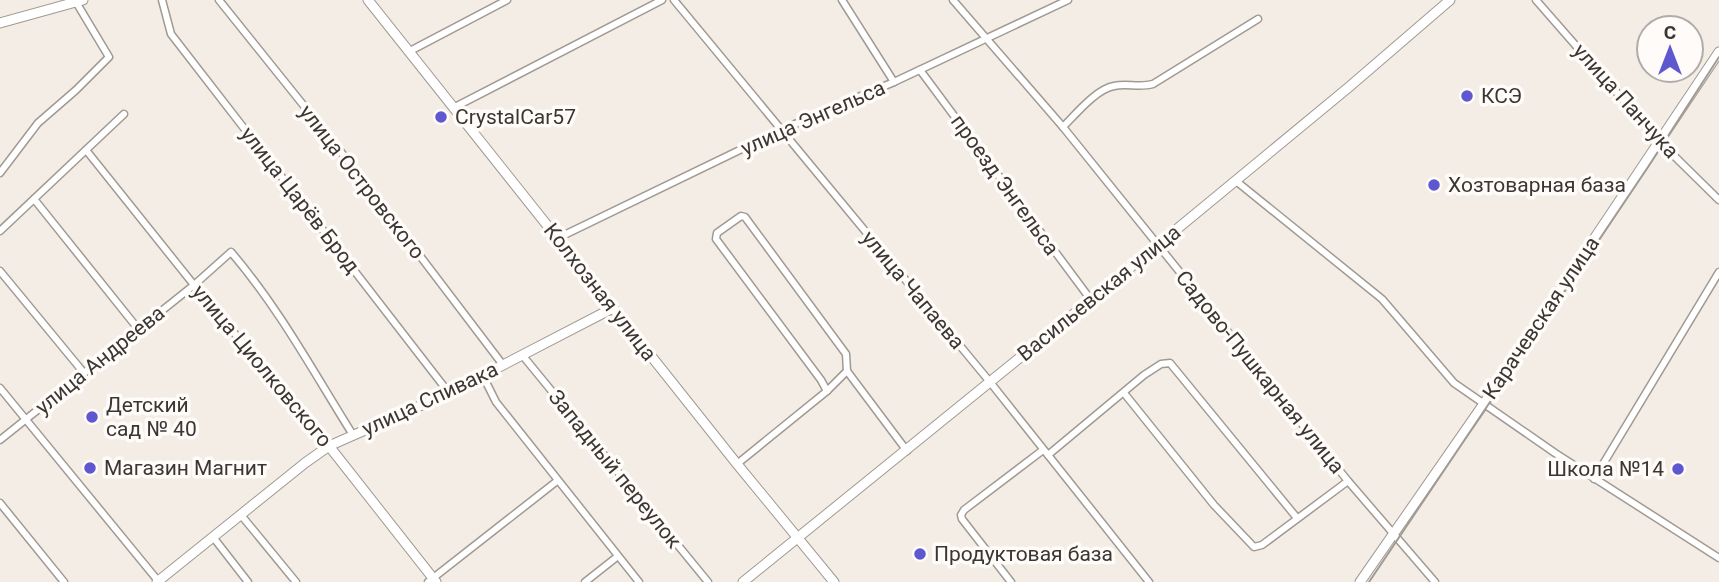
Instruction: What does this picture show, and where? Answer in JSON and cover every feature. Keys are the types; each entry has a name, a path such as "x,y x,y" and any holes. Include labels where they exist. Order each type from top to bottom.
{"main road":[{"name":"Колхозная улица","path":"368,0 834,582"},
{"name":"Васильевская улица","path":"743,582 1236,181 1450,0"},
{"path":"0,23 79,1"},
{"name":"Карачевская улица","path":"1360,582 1483,405 1719,52"},
{"name":"улица Спивака","path":"158,582 304,463 329,446 449,393 613,308"},
{"name":"улица Циолковского","path":"329,446 432,581"}],"street":[{"name":"улица Царёв Брод","path":"162,0 171,34 449,393"},
{"name":"улица Островского","path":"219,0 341,152 503,365"},
{"path":"410,51 507,0"},
{"path":"455,107 662,0"},
{"name":"улица Чапаева","path":"674,0 990,382 1149,582"},
{"path":"842,0 894,82"},
{"name":"Садово-Пушкарная улица","path":"953,0 984,39 1063,127 1348,481 1435,582"},
{"name":"улица Энгельса","path":"558,238 781,130 894,82 1068,0"},
{"name":"улица Панчука","path":"1536,0 1660,142 1719,200"},
{"path":"0,173 38,123 109,57 79,1"},
{"path":"1063,127 1086,103 1108,88 1115,85 1153,85 1258,19"},
{"name":"проезд Энгельса","path":"920,70 1091,300"},
{"path":"0,231 124,114"},
{"name":"улица Циолковского","path":"86,150 194,285 329,446"},
{"path":"1236,181 1382,299 1454,383 1594,479 1719,558"},
{"path":"34,200 139,330"},
{"path":"827,391 716,239 717,233 737,217 745,218 846,354 847,371 907,451"},
{"name":"улица Андреева","path":"0,440 139,330 231,252 287,325 353,435"},
{"path":"0,271 84,373"},
{"path":"1594,479 1719,272"},
{"name":"Западный переулок","path":"523,356 708,582"},
{"path":"1011,582 961,515 964,510 1046,453 1161,364 1170,363 1297,518"},
{"path":"737,464 827,391 847,371"},
{"path":"483,376 496,402 639,582"},
{"path":"0,388 158,582"},
{"path":"1124,393 1214,505 1251,546 1262,545 1348,481"},
{"path":"432,581 557,481"},
{"path":"0,503 64,582"},
{"path":"241,515 296,582"},
{"path":"213,537 248,582"},
{"path":"585,582 618,556"}],"tram line":[{"path":"1369,582 1719,57"}],"place":[{"name":"КСЭ","path":"1467,96"},
{"name":"CrystalCar57","path":"441,117"},
{"name":"Хозтоварная база","path":"1434,185"},
{"name":"Детский сад № 40","path":"92,417"},
{"name":"Магазин Магнит","path":"90,468"},
{"name":"Школа №14","path":"1678,469"},
{"name":"Продуктовая база","path":"920,554"}]}
